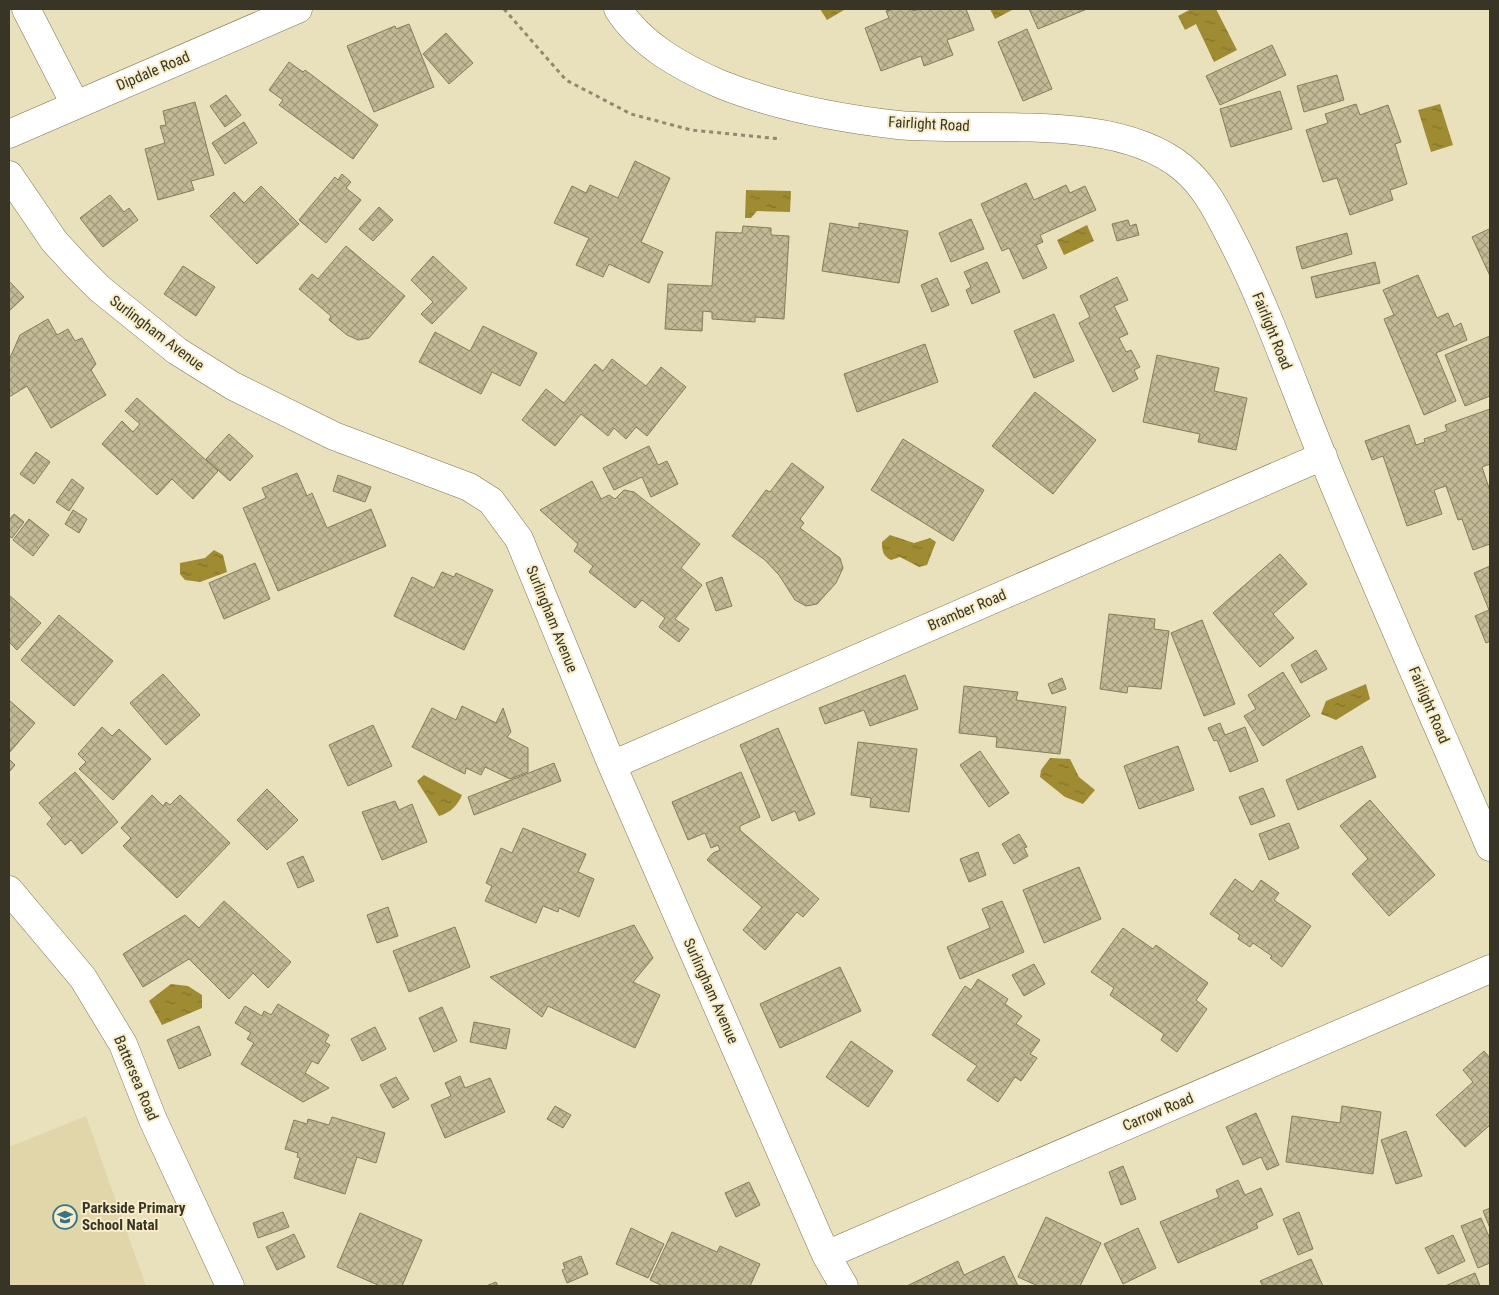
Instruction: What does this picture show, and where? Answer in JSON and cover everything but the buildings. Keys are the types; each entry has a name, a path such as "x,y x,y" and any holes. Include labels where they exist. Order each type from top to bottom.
{"street":[{"path":"26,9 75,104"},
{"name":"Dipdale Road","path":"9,134 298,9"},
{"name":"Fairlight Road","path":"618,9 626,22 651,46 695,73 753,97 820,114 901,125 1056,129 1122,138 1168,156 1203,187 1249,272 1323,456 1490,847"},
{"name":"Surlingham Avenue","path":"9,175 54,240 77,266 100,289 202,368 334,436 448,478 469,487 491,501 519,539 612,765 826,1255 844,1286"},
{"name":"Bramber Road","path":"612,765 1323,456"},
{"name":"Battersea Road","path":"9,890 83,978 118,1036 153,1120 230,1286"},
{"name":"Carrow Road","path":"826,1255 1490,969"}],"path":[{"path":"504,9 566,80 631,114 691,130 797,140 820,114"}],"shaded area":[{"name":"Parkside Primary School Natal","path":"86,1116 146,1286 9,1286 9,1147"}],"water":[{"path":"820,9 843,9 844,10 827,20"},
{"path":"990,9 1012,9 1012,10 995,19"},
{"path":"1191,9 1216,9 1237,50 1214,62 1196,24 1185,30 1178,16"},
{"path":"1440,104 1453,145 1431,152 1418,110"},
{"path":"746,190 791,191 790,212 757,211 751,218 745,218"},
{"path":"1087,225 1094,241 1064,255 1057,240"},
{"path":"890,535 914,543 930,538 936,542 927,565 919,567 900,557 891,560 886,557 882,542"},
{"path":"214,550 223,555 227,572 200,582 185,580 180,574 180,563 205,558"},
{"path":"1366,684 1370,699 1336,720 1321,714 1326,701"},
{"path":"1050,758 1070,759 1079,777 1095,790 1083,804 1065,797 1040,777 1041,770"},
{"path":"424,775 462,795 450,811 439,816 417,781"},
{"path":"171,984 188,986 202,995 202,1008 162,1025 149,1001"}],"place":[{"name":"Parkside Primary School Natal","path":"65,1217"}]}
